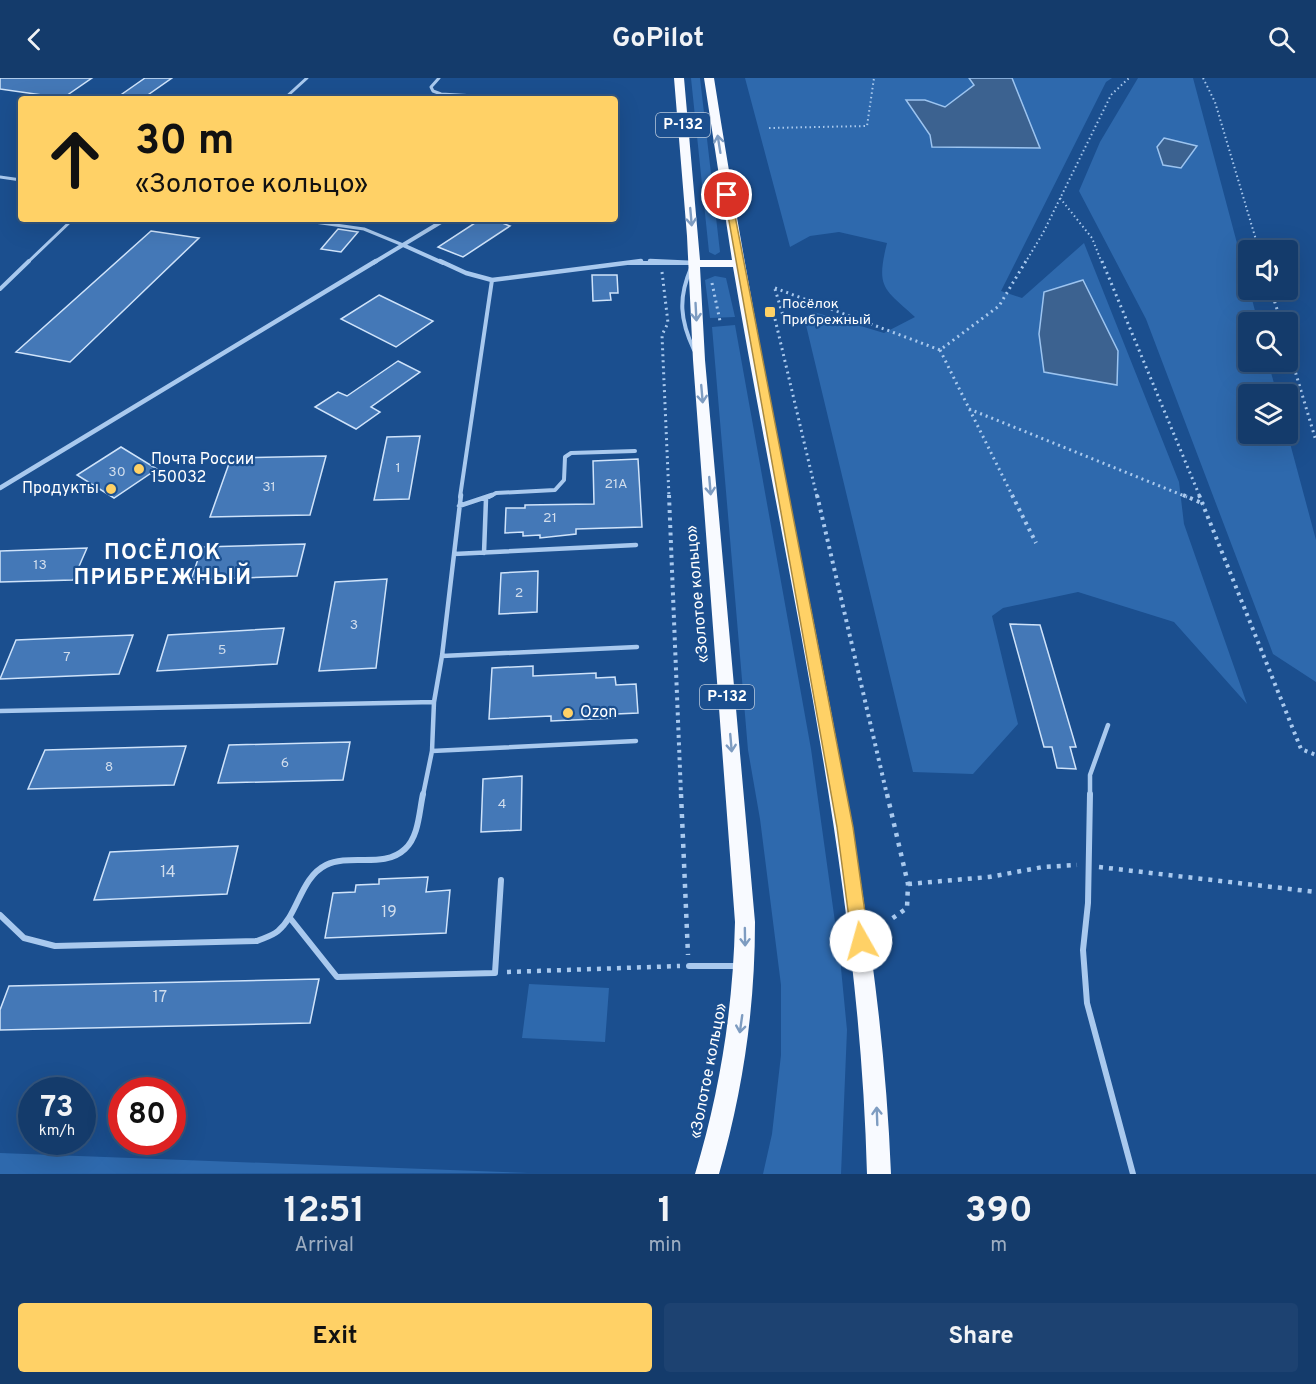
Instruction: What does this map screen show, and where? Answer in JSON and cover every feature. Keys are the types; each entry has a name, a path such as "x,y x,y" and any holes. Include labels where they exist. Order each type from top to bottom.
{"highway":[{"name":"«Золотое кольцо»","path":"679,78 694,263 699,360 745,922 746,966 736,1055 717,1143 707,1174"},
{"name":"Р-132","path":"709,78 738,264 845,827 874,1049 879,1174"},
{"path":"694,263 738,264"}],"street":[{"path":"0,488 441,222"},
{"path":"403,245 466,273 492,280 643,261 694,263"}],"lane":[{"path":"287,96 307,78"},
{"path":"439,78 431,87 433,91 441,94 475,96"},
{"path":"0,177 18,180"},
{"path":"0,289 70,222"},
{"path":"317,222 364,229 403,245"},
{"path":"0,915 24,938 55,946 257,941 276,933 290,918 315,872 329,864 345,860 393,858 407,850 414,838 432,751 434,702 492,280"},
{"path":"459,507 496,494 555,490 562,487 565,482 565,457 571,453 635,451"},
{"path":"484,553 486,499"},
{"path":"454,554 636,545"},
{"path":"442,656 637,648"},
{"path":"0,711 434,702"},
{"path":"1108,725 1090,775 1089,866 1083,950 1087,1003 1133,1174"},
{"path":"432,751 636,741"},
{"path":"290,918 337,977 495,973 501,880"},
{"path":"689,966 746,966"}],"path":[{"path":"769,128 867,126 874,78"},
{"path":"940,350 999,306 1043,233 1110,95 1129,78"},
{"path":"1203,78 1215,102 1256,240"},
{"path":"1060,198 1092,238 1204,504 1301,749 1316,755"},
{"path":"712,283 720,321"},
{"path":"495,973 689,966 662,335 668,323 662,285"},
{"path":"784,319 775,288 940,350 1035,543"},
{"path":"775,319 908,884 906,908 890,920"},
{"path":"1295,372 1316,441"},
{"path":"969,409 1204,504"},
{"path":"908,884 989,877 1043,867 1089,866 1316,892"}],"shaded area":[{"path":"691,78 700,78 720,252 715,255 709,252"},
{"path":"745,78 1112,78 1106,82 1001,291 1022,298 1084,243 1179,482 1184,524 1247,704 1174,622 1078,592 1003,608 992,616 1018,724 973,774 913,772 805,321 814,312 884,333 915,317 889,293 885,286 882,269 887,243 839,232 810,236 790,247"},
{"path":"969,78 1012,78 1040,148 932,147 930,135 906,100 925,100 945,107 974,85"},
{"path":"1138,78 1193,78 1238,247 1238,300 1252,300 1255,312 1238,312 1238,372 1271,372 1274,384 1238,384 1238,444 1290,444 1316,540 1316,682 1273,654 1146,319 1079,191 1100,142"},
{"path":"1164,138 1197,146 1181,168 1163,165 1157,147"},
{"path":"715,276 726,278 735,317 710,318 705,280"},
{"path":"1083,280 1118,351 1117,385 1044,372 1039,334 1044,292"},
{"path":"735,325 811,749 840,958 847,1030 841,1174 763,1174 772,1134 781,1055 781,985 760,819 748,750 712,327"},
{"path":"529,984 609,988 605,1042 522,1038"},
{"path":"0,1153 528,1173 0,1174"}],"building":[{"path":"0,78 92,78 66,96 0,89"},
{"path":"145,78 172,78 146,96 119,96"},
{"path":"476,222 500,222 510,226 463,257 438,247"},
{"path":"338,229 358,232 341,252 321,249"},
{"path":"151,231 199,238 70,362 16,352"},
{"path":"592,275 617,275 618,293 610,293 611,300 593,301"},
{"path":"379,295 433,321 396,347 341,319"},
{"path":"398,361 420,372 371,407 380,412 356,429 315,407 338,392 347,396"},
{"path":"420,436 409,499 374,500 387,437"},
{"path":"121,447 157,469 114,498 77,475"},
{"path":"326,456 310,515 210,517 231,458"},
{"path":"638,459 642,527 576,529 576,534 540,538 540,535 523,536 523,532 505,533 506,508 525,508 525,505 594,504 593,461"},
{"path":"305,544 297,576 191,580 202,547"},
{"path":"87,548 73,580 0,582 0,551"},
{"path":"538,571 537,612 499,614 501,573"},
{"path":"387,579 376,668 319,671 335,582"},
{"path":"1010,624 1040,625 1076,747 1070,747 1076,769 1057,768 1052,747 1044,747"},
{"path":"284,628 277,664 157,671 168,635"},
{"path":"133,635 119,674 0,679 16,640"},
{"path":"533,666 533,676 596,673 596,678 615,677 616,685 636,684 638,713 616,714 616,718 551,721 551,716 489,719 492,668"},
{"path":"350,742 343,780 218,783 229,745"},
{"path":"186,746 174,785 28,789 45,750"},
{"path":"522,776 521,830 481,832 483,779"},
{"path":"238,846 227,894 94,900 110,852"},
{"path":"428,877 426,892 450,890 446,933 325,938 333,893 355,892 356,885 379,884 379,879"},
{"path":"319,979 310,1023 0,1030 0,1010 9,986"}],"place":[{"name":"Посёлок Прибрежный","path":"770,312"},
{"name":"Почта России 150032","path":"139,469"},
{"name":"Продукты","path":"111,489"},
{"name":"Ozon","path":"568,713"}],"district":[{"name":"ПОСЁЛОК ПРИБРЕЖНЫЙ","path":"163,566"}],"route":[{"path":"727,195 738,264 845,827 861,941"}]}
